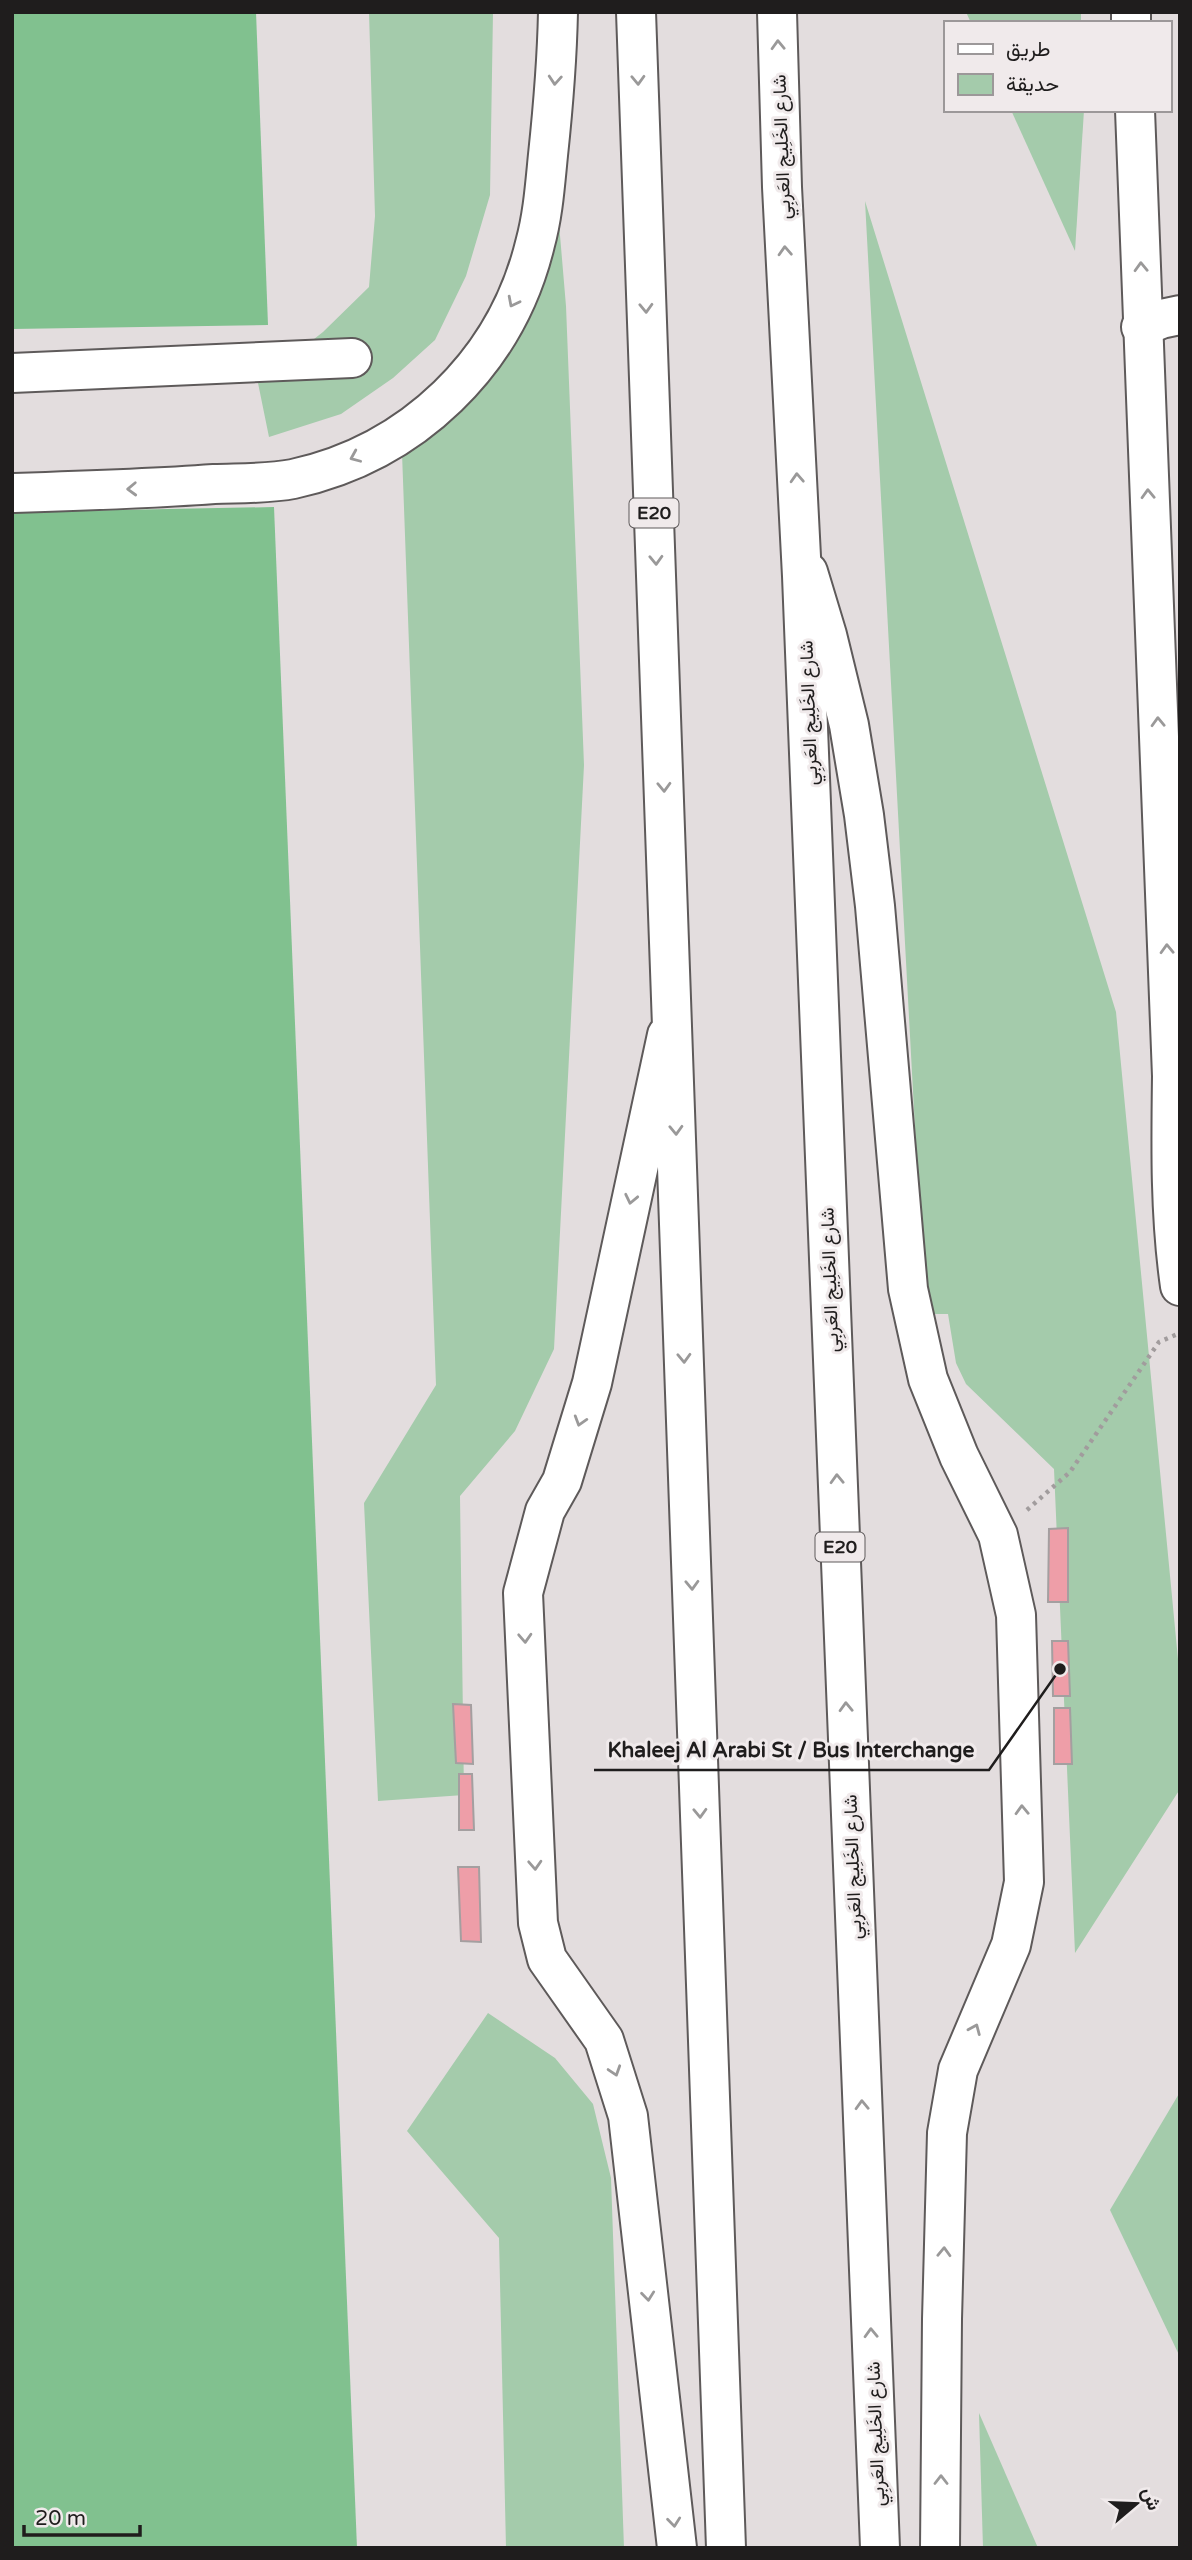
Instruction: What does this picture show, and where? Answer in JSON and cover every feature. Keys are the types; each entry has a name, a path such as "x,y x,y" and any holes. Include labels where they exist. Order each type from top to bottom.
{"main road":[{"path":"12,493 148,489 292,479 332,467 371,450 409,430 446,401 486,352 517,297 535,246 544,201 553,112 558,12"},
{"name":"E20","path":"636,12 726,2548"},
{"name":"شارع الخَلِيج العَربِي","path":"777,12 782,187 801,547 880,2548"},
{"path":"1135,112 1141,327 1171,1063 1171,1185 1173,1235 1180,1286"},
{"path":"1141,327 1180,315"},
{"path":"12,373 352,358"},
{"path":"801,547 827,635 849,725 864,815 875,906 908,1290 928,1379 960,1456 998,1535 1016,1615 1024,1882 1011,1945 958,2070 947,2133 940,2548"},
{"path":"672,1013 592,1383 562,1482 545,1511 523,1593 538,1923 547,1959 604,2040 628,2116 677,2548"}],"path":[{"path":"998,1535 1070,1472 1159,1342 1180,1333"}],"green space":[{"path":"12,12 256,12 268,325 12,329"},
{"path":"369,12 493,12 490,195 466,276 435,340 393,378 341,414 269,437 258,383 323,332 369,287 375,216"},
{"path":"966,12 1081,12 1081,21 970,21"},
{"path":"1012,112 1084,112 1075,251"},
{"path":"557,200 566,306 584,765 554,1349 515,1431 460,1496 464,1795 378,1801 364,1503 436,1385 402,453 479,392 513,340"},
{"path":"865,201 1116,1012 1180,1680 1180,1789 1075,1953 1054,1469 966,1384 956,1363 948,1314 925,1314"},
{"path":"274,507 357,2548 12,2548 12,512"},
{"path":"488,2013 555,2058 593,2104 611,2178 624,2548 506,2548 499,2238 407,2131"},
{"path":"1180,2092 1180,2357 1110,2210"},
{"path":"979,2413 1038,2548 983,2548"}],"building":[{"path":"1068,1528 1068,1602 1048,1602 1049,1529"},
{"path":"1052,1641 1068,1641 1070,1696 1053,1696"},
{"path":"453,1704 471,1705 473,1764 456,1763"},
{"path":"1054,1708 1070,1708 1072,1764 1054,1764"},
{"path":"459,1774 472,1774 474,1830 459,1830"},
{"path":"458,1867 479,1867 481,1942 461,1941"}],"place":[{"name":"Khaleej Al Arabi St / Bus Interchange","path":"1060,1669"}]}
